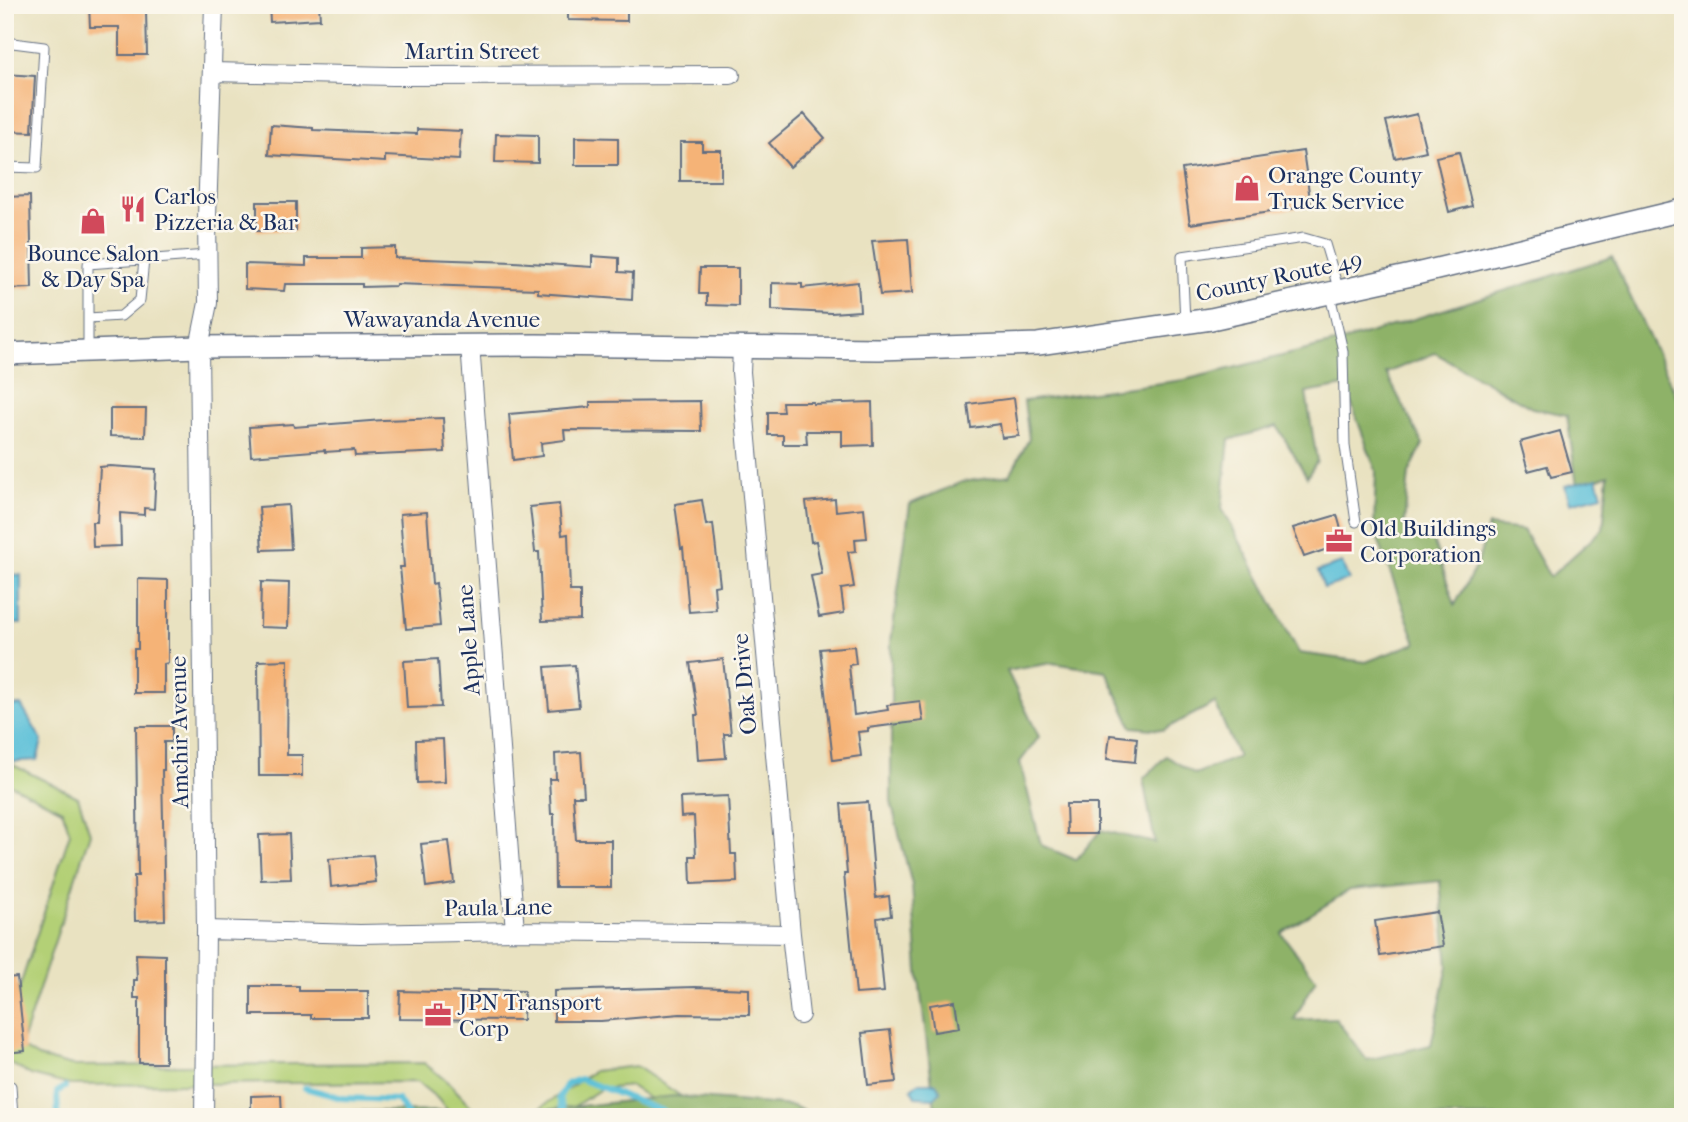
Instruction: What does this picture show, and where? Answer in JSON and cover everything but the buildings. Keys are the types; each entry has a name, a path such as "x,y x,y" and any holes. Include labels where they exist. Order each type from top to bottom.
{"street":[{"name":"Amchir Avenue","path":"204,1117 206,930 199,347 208,303 214,5"},
{"name":"Martin Street","path":"213,72 393,76 731,75"},
{"name":"County Route 49","path":"879,349 1038,344 1185,323 1334,292 1683,210"},
{"name":"Wawayanda Avenue","path":"5,354 199,347 470,345 879,349"},
{"name":"Apple Lane","path":"470,345 515,931"},
{"name":"Oak Drive","path":"742,349 741,372 800,1015"},
{"name":"Paula Lane","path":"206,930 360,934 515,931 791,934"}],"lane":[{"path":"5,42 44,47 37,168 5,167"},
{"path":"1185,323 1182,256 1304,238 1325,244 1343,351 1345,446 1356,522"},
{"path":"88,351 88,264 208,255"},
{"path":"88,318 121,316 140,300 144,260"},
{"path":"5,1087 11,1086 13,1117"}],"green space":[{"path":"1612,257 1683,410 1683,1117 936,1117 918,971 912,885 891,802 891,641 910,504 962,482 1010,475 1029,439 1024,401 1184,380 1347,340","holes":["1435,353 1532,408 1567,415 1577,486 1608,475 1603,529 1550,577 1523,530 1488,526 1478,562 1455,605 1432,537 1404,525 1409,473 1423,444 1386,373","1345,386 1376,471 1374,528 1416,643 1366,662 1299,653 1222,508 1229,440 1277,426 1307,477 1317,461 1306,393","1052,663 1106,671 1132,727 1163,730 1215,703 1238,757 1195,774 1166,756 1143,779 1155,843 1101,830 1076,860 1041,845 1020,762 1039,737 1007,671","1440,881 1448,966 1431,1045 1367,1060 1335,1018 1294,1020 1316,979 1281,933 1350,890"]},
{"path":"5,761 78,797 90,833 22,1042 23,1048 38,1057 72,1066 424,1063 450,1084 481,1117 453,1117 437,1098 417,1082 70,1085 31,1075 6,1061 5,1032 70,833 62,810 5,782"},
{"path":"636,1066 712,1117 678,1117 631,1086 601,1089 567,1111 527,1117 594,1071"},
{"path":"674,1096 794,1106 814,1117 331,1117 333,1111 525,1112"}],"water":[{"path":"1597,478 1602,495 1570,503 1565,486"},
{"path":"1342,563 1349,580 1324,588 1318,571"},
{"path":"5,574 21,575 21,624 5,623"},
{"path":"21,705 42,741 37,760 5,762 5,706"},
{"path":"918,1083 936,1083 941,1091 934,1098 915,1097 911,1089"}],"waterway":[{"path":"565,1117 559,1098 567,1084 580,1079 678,1117"},
{"path":"58,1117 57,1092 65,1087"},
{"path":"305,1088 342,1098 398,1100 409,1117"}],"place":[{"name":"Orange County Truck Service","path":"1247,188"},
{"name":"Carlos Pizzeria & Bar","path":"133,209"},
{"name":"Bounce Salon & Day Spa","path":"93,221"},
{"name":"Old Buildings Corporation","path":"1339,541"},
{"name":"JPN Transport Corp","path":"438,1015"}]}
